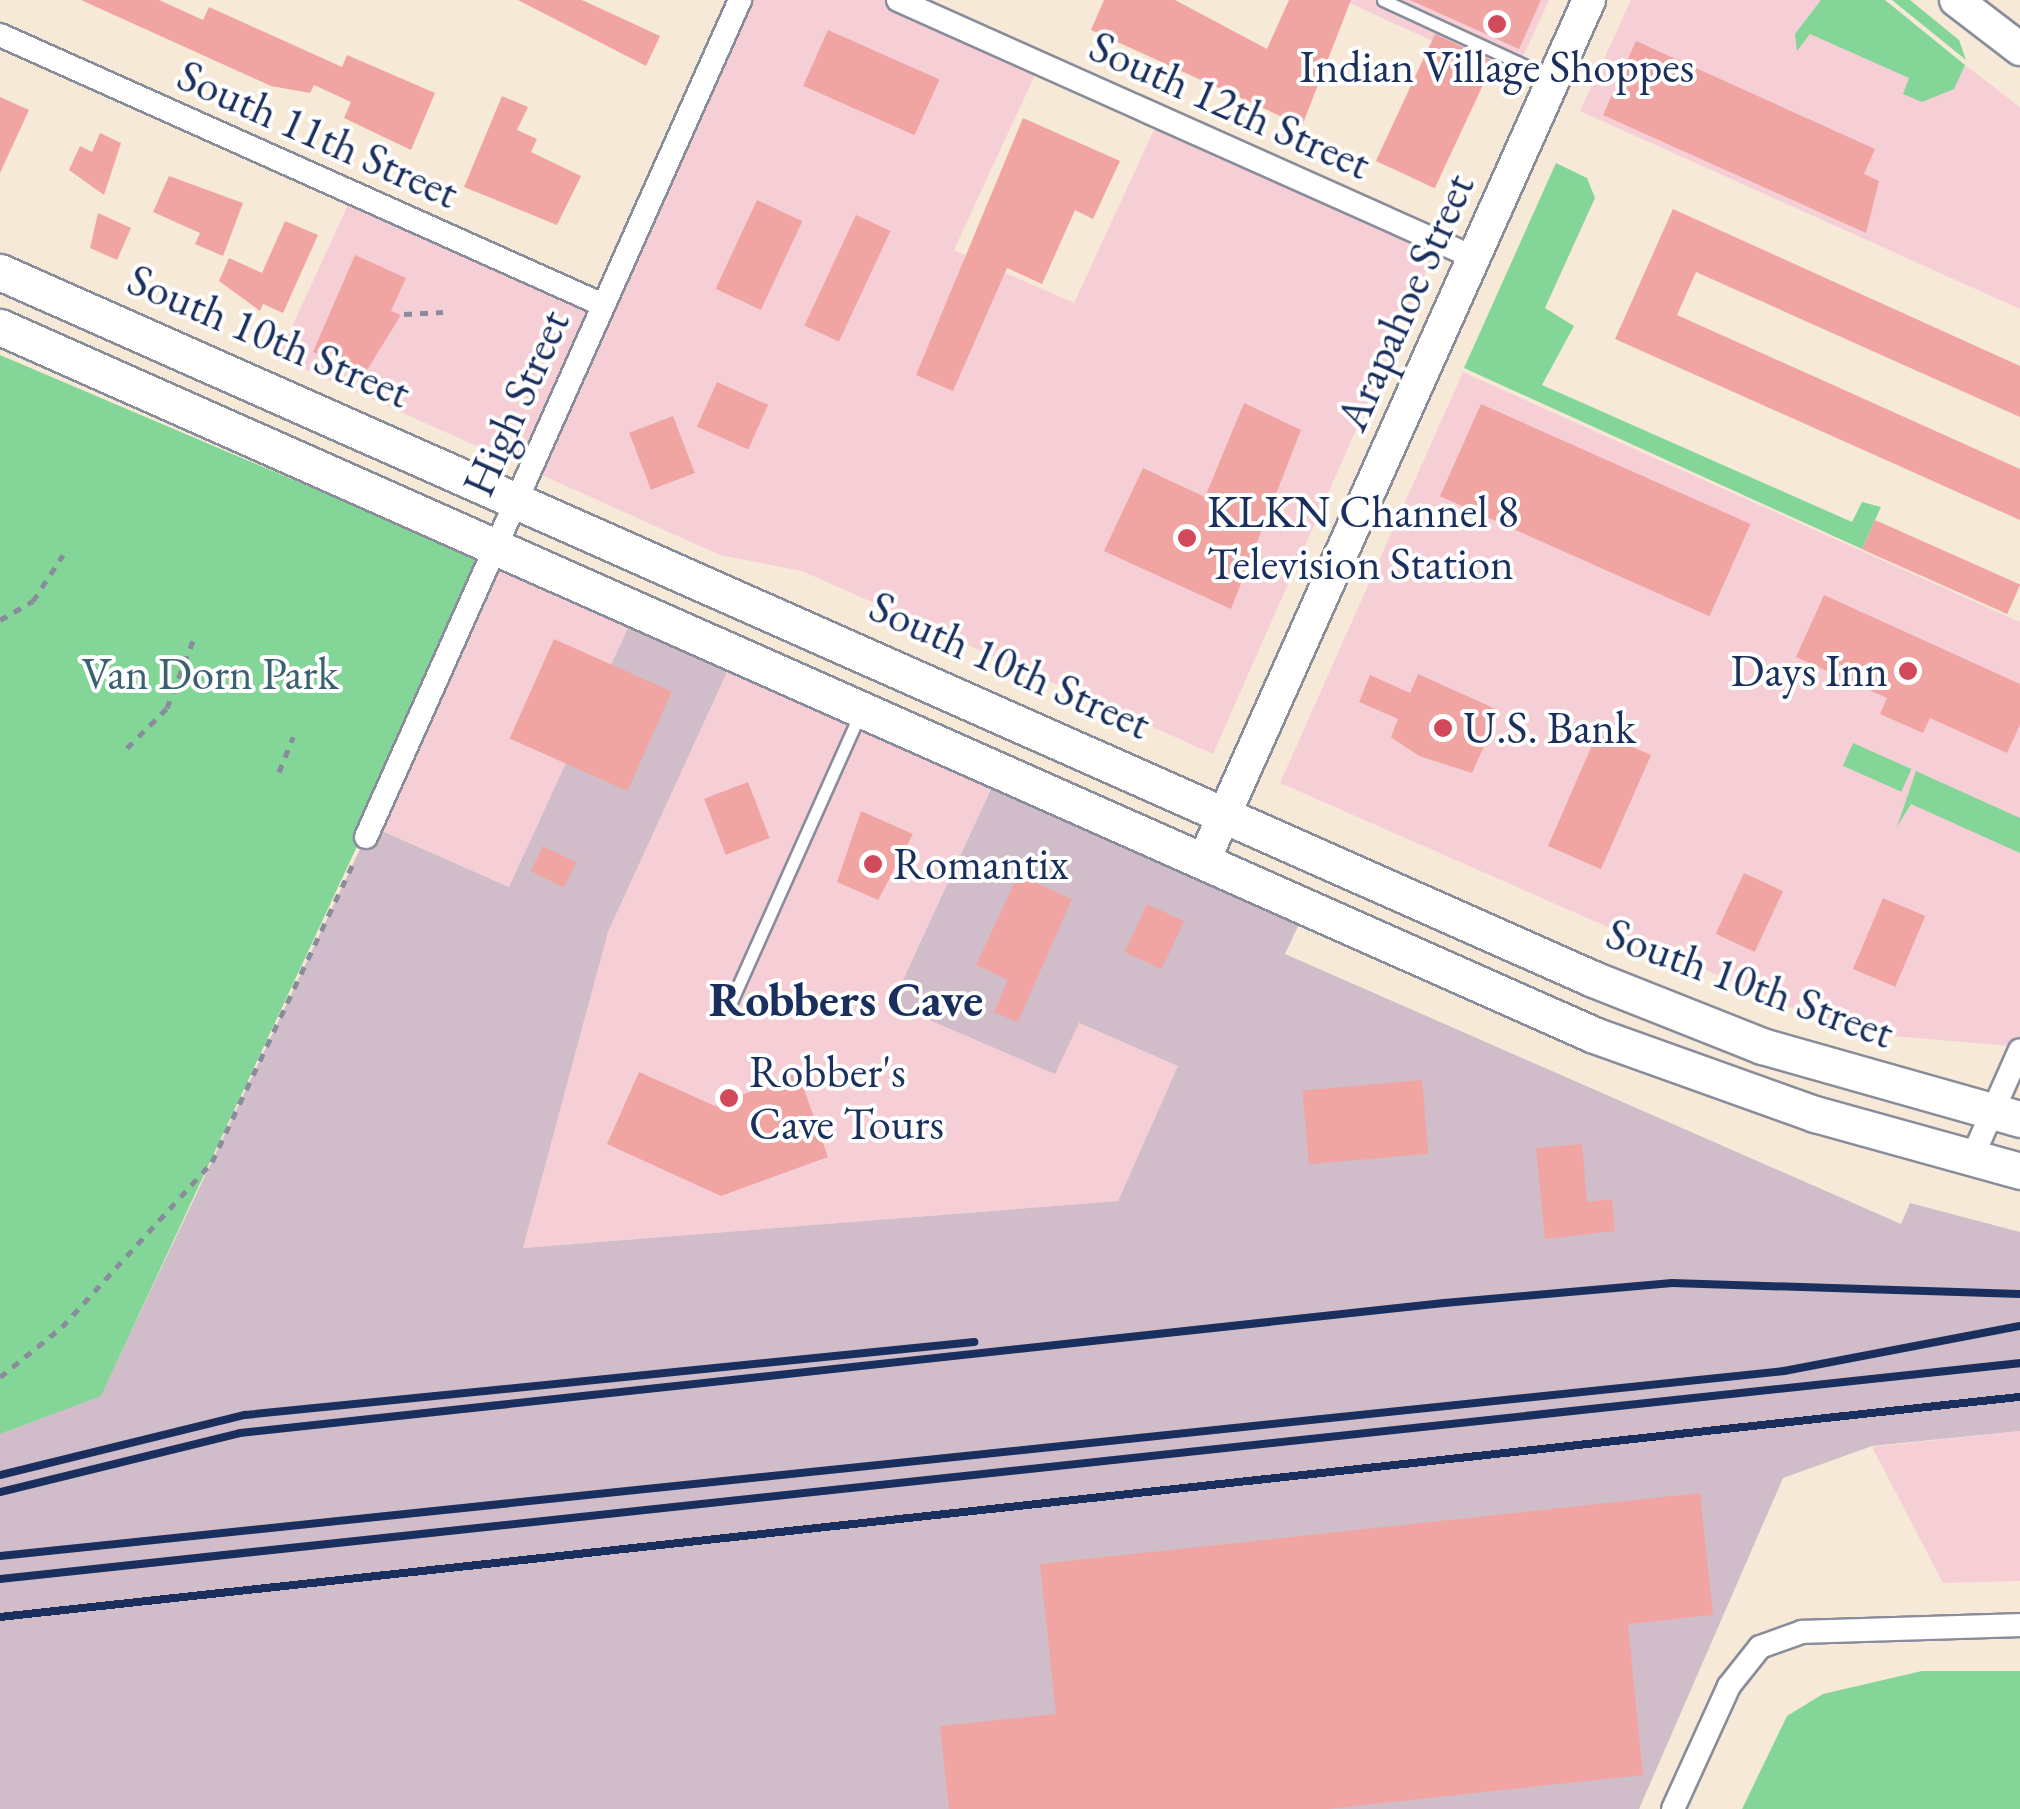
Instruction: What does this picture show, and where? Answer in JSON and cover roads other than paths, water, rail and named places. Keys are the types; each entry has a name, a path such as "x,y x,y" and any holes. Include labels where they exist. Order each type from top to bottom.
{"main road":[{"name":"South 10th Street","path":"1,272 519,496 1224,814 1700,1023 2006,1116"},
{"path":"0,327 498,542 1594,1036 1971,1160 2020,1172"}],"street":[{"name":"High Street","path":"366,838 740,0"},
{"name":"South 12th Street","path":"898,0 1475,258"},
{"name":"Arapahoe Street","path":"1204,860 1589,0"},
{"path":"1956,0 2020,49"},
{"name":"South 11th Street","path":"0,35 604,305"},
{"path":"1971,1160 2006,1116 2020,1050"},
{"path":"1673,1809 1730,1686 1760,1647 1825,1630 2020,1625"}],"lane":[{"path":"1383,0 1554,78"},
{"path":"731,1002 864,706"}],"railway":[{"path":"0,1492 240,1433 1444,1303 1672,1283 2020,1294"},
{"path":"0,1556 1784,1371 2020,1326"},
{"path":"0,1475 245,1415 974,1342"},
{"path":"0,1579 2020,1363"},
{"path":"0,1617 2020,1397"}],"place":[{"name":"Indian Village Shoppes","path":"1497,24"},
{"name":"KLKN Channel 8 Television Station","path":"1187,538"},
{"name":"Days Inn","path":"1908,671"},
{"name":"U.S. Bank","path":"1443,728"},
{"name":"Romantix","path":"873,864"},
{"name":"Robber's Cave Tours","path":"729,1098"}],"district":[{"name":"Robbers Cave","path":"846,1000"}],"park label":[{"name":"Van Dorn Park","path":"210,674"}]}
